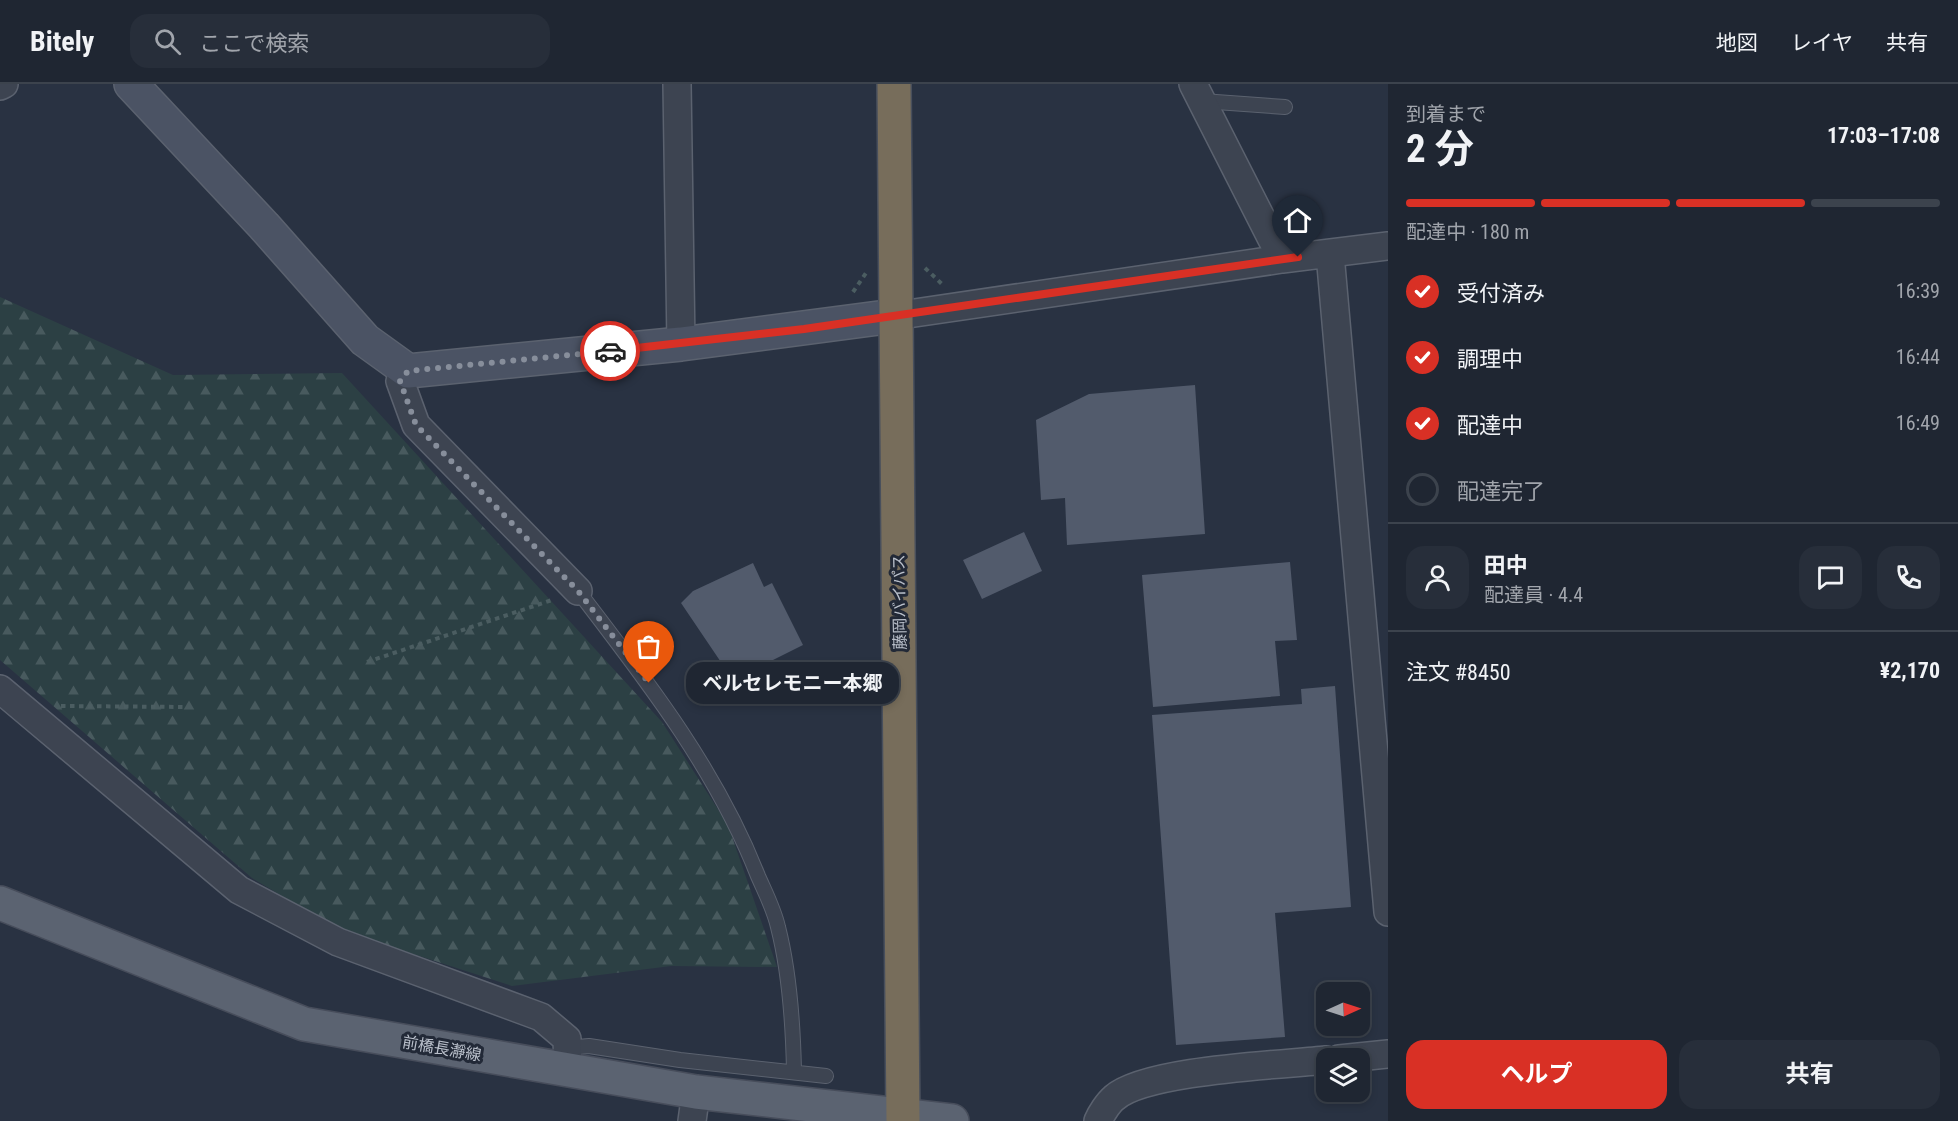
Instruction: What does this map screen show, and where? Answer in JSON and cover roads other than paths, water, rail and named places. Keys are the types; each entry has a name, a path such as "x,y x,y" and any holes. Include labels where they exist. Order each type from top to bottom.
{"highway":[{"name":"藤岡バイパス","path":"894,84 894,316 902,762 903,1117"}],"main road":[{"name":"前橋長瀞線","path":"0,903 304,1024 567,1059 694,1107 952,1121"}],"street":[{"path":"131,84 264,226 365,340 408,371 681,344 1388,246"},
{"path":"676,84 681,344"},
{"path":"1198,92 1282,259"},
{"path":"1330,255 1388,912"},
{"path":"408,371 400,381 416,425 578,591"},
{"path":"0,688 239,890 338,942 541,1017 555,1026 567,1039 567,1059"},
{"path":"1370,1056 1388,1054"},
{"path":"1098,1121 1114,1097 1154,1081 1173,1076 1316,1061"}],"lane":[{"path":"1198,92 1285,107"},
{"path":"578,591 663,701 716,786 746,846 778,925 793,1010 795,1071"},
{"path":"567,1059 589,1046 680,1060 826,1076"}],"place":[{"name":"ベルセレモニー本郷","path":"649,683"}]}
